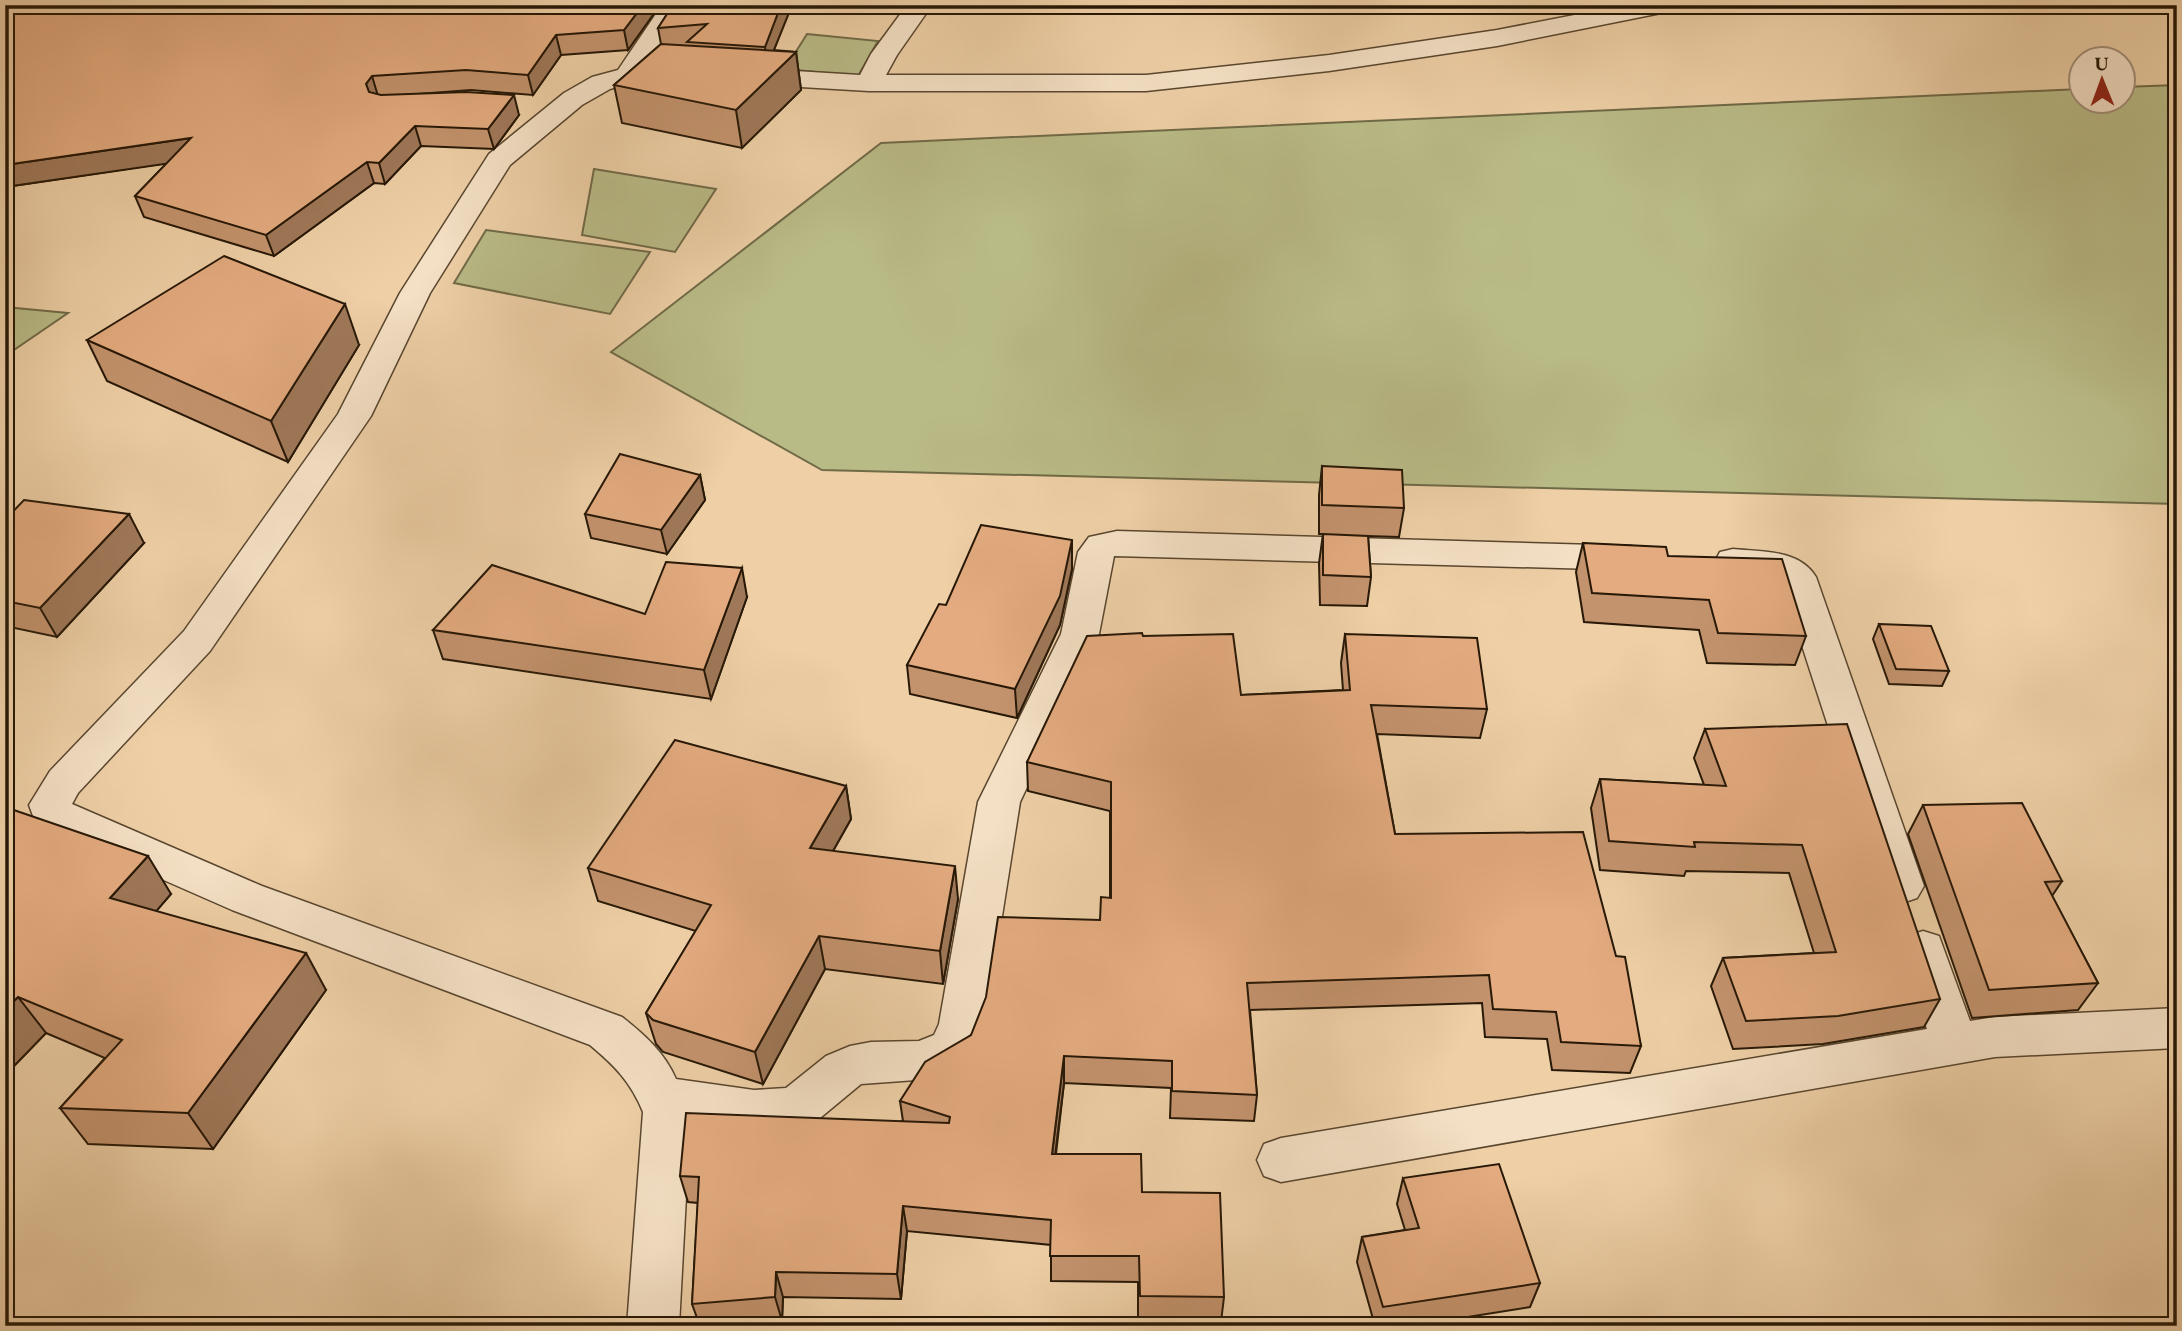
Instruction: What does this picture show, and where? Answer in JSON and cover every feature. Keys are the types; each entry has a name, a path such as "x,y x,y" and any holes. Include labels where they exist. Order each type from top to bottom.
{"street":[{"path":"628,74 675,5"},
{"path":"869,83 884,54 920,5"},
{"path":"653,1326 667,1112 653,1079 635,1055 606,1031 247,898 51,813 50,808 54,796 64,782 197,641 354,416 415,293 499,160 563,107 601,83 628,74 663,70 869,83 1146,83 1329,63 1497,38 1666,5"},
{"path":"524,105 563,107"},
{"path":"661,1097 765,1112 784,1111 803,1104 838,1073 850,1066 862,1063 931,1061 952,1049 962,1024 999,802 1080,634 1086,615 1096,552 1102,546 1117,543 1661,559"},
{"path":"1703,560 1767,563 1782,566 1798,578 1955,1044"},
{"path":"1281,1160 1955,1044 2024,1035 2177,1028"}],"green space":[{"path":"807,34 878,41 858,76 785,69"},
{"path":"2177,85 2177,504 822,470 611,352 881,143 2066,90 2066,116 2136,116 2136,87"},
{"path":"594,169 716,189 675,252 582,235"},
{"path":"486,230 650,252 610,314 454,283"},
{"path":"5,307 68,313 5,356"}],"building":[{"path":"5,5 643,5 624,30 556,35 528,75 466,70 372,76 366,84 369,92 381,95 466,92 514,95 488,129 415,126 379,163 367,162 266,235 135,196 191,138 5,165"},
{"path":"673,5 781,5 765,47 687,42 707,24 658,28"},
{"path":"661,44 796,52 736,110 614,85"},
{"path":"224,256 345,304 271,421 87,340"},
{"path":"620,454 700,475 661,530 585,514"},
{"path":"1322,466 1402,470 1404,508 1322,505"},
{"path":"24,500 129,514 40,608 5,601 5,520"},
{"path":"981,525 1072,540 1060,596 1015,689 907,665 939,604 946,605"},
{"path":"1323,534 1368,536 1371,577 1323,575"},
{"path":"1583,543 1666,547 1668,556 1782,559 1806,636 1718,633 1709,600 1592,593"},
{"path":"666,562 742,568 704,670 433,630 492,565 645,614"},
{"path":"1879,624 1931,626 1949,671 1896,669"},
{"path":"1142,633 1143,636 1233,634 1241,695 1350,690 1345,634 1477,638 1487,709 1371,705 1395,834 1583,832 1616,956 1625,957 1641,1046 1561,1042 1556,1012 1493,1009 1489,975 1247,983 1257,1095 1172,1091 1172,1061 1064,1056 1052,1154 1141,1154 1142,1192 1220,1193 1224,1297 1140,1296 1139,1256 1050,1256 1051,1220 903,1206 897,1274 776,1272 775,1297 692,1304 699,1177 680,1176 686,1113 949,1123 950,1117 900,1101 925,1062 971,1035 986,997 998,917 1100,920 1101,897 1111,898 1111,782 1027,762 1087,636"},
{"path":"1847,724 1940,999 1838,1016 1746,1021 1723,958 1836,952 1802,845 1694,842 1695,847 1609,841 1600,779 1726,786 1705,729"},
{"path":"675,740 846,786 810,848 955,866 940,951 819,936 755,1052 653,1020 646,1013 711,905 588,868"},
{"path":"2022,803 2062,881 2045,882 2098,983 1989,990 1923,805"},
{"path":"5,807 148,856 110,898 306,953 188,1113 60,1108 122,1040 18,997 5,1010"},
{"path":"1499,1164 1540,1283 1383,1307 1362,1237 1419,1228 1403,1178"}]}
